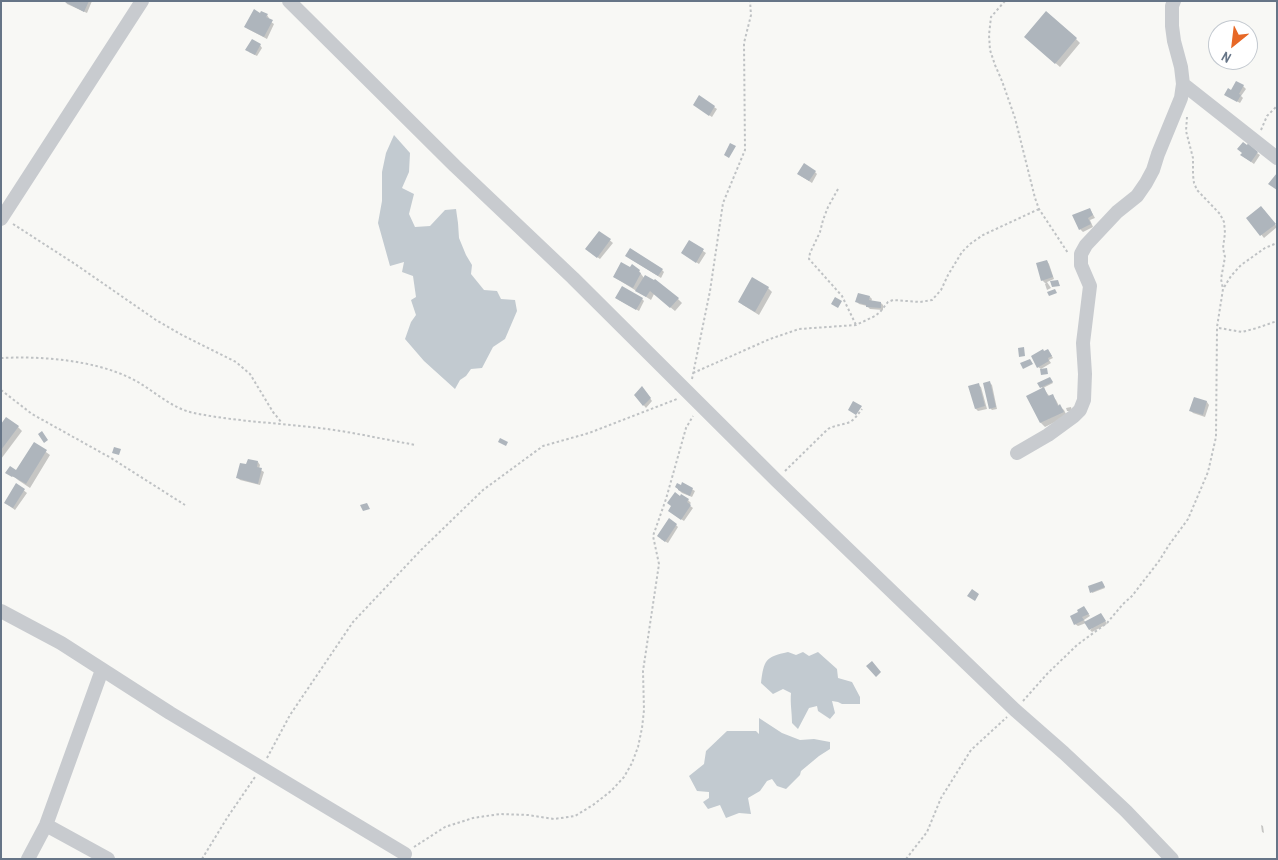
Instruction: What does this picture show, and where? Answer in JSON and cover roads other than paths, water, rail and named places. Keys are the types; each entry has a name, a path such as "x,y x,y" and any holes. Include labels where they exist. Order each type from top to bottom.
{"street":[{"path":"2,218 142,1"},
{"path":"289,1 455,166 573,278 776,480 1015,710 1126,811 1172,859"},
{"path":"1018,452 1048,435 1074,416 1080,410 1084,400 1083,343 1090,286 1081,265 1081,254 1086,245 1117,212 1137,196 1146,183 1153,170 1181,98 1183,84 1181,67 1172,26 1172,6 1174,1"},
{"path":"1183,84 1277,158"},
{"path":"1,611 61,643 170,713 405,854"},
{"path":"28,859 46,825 102,670"},
{"path":"46,825 108,859"}]}
